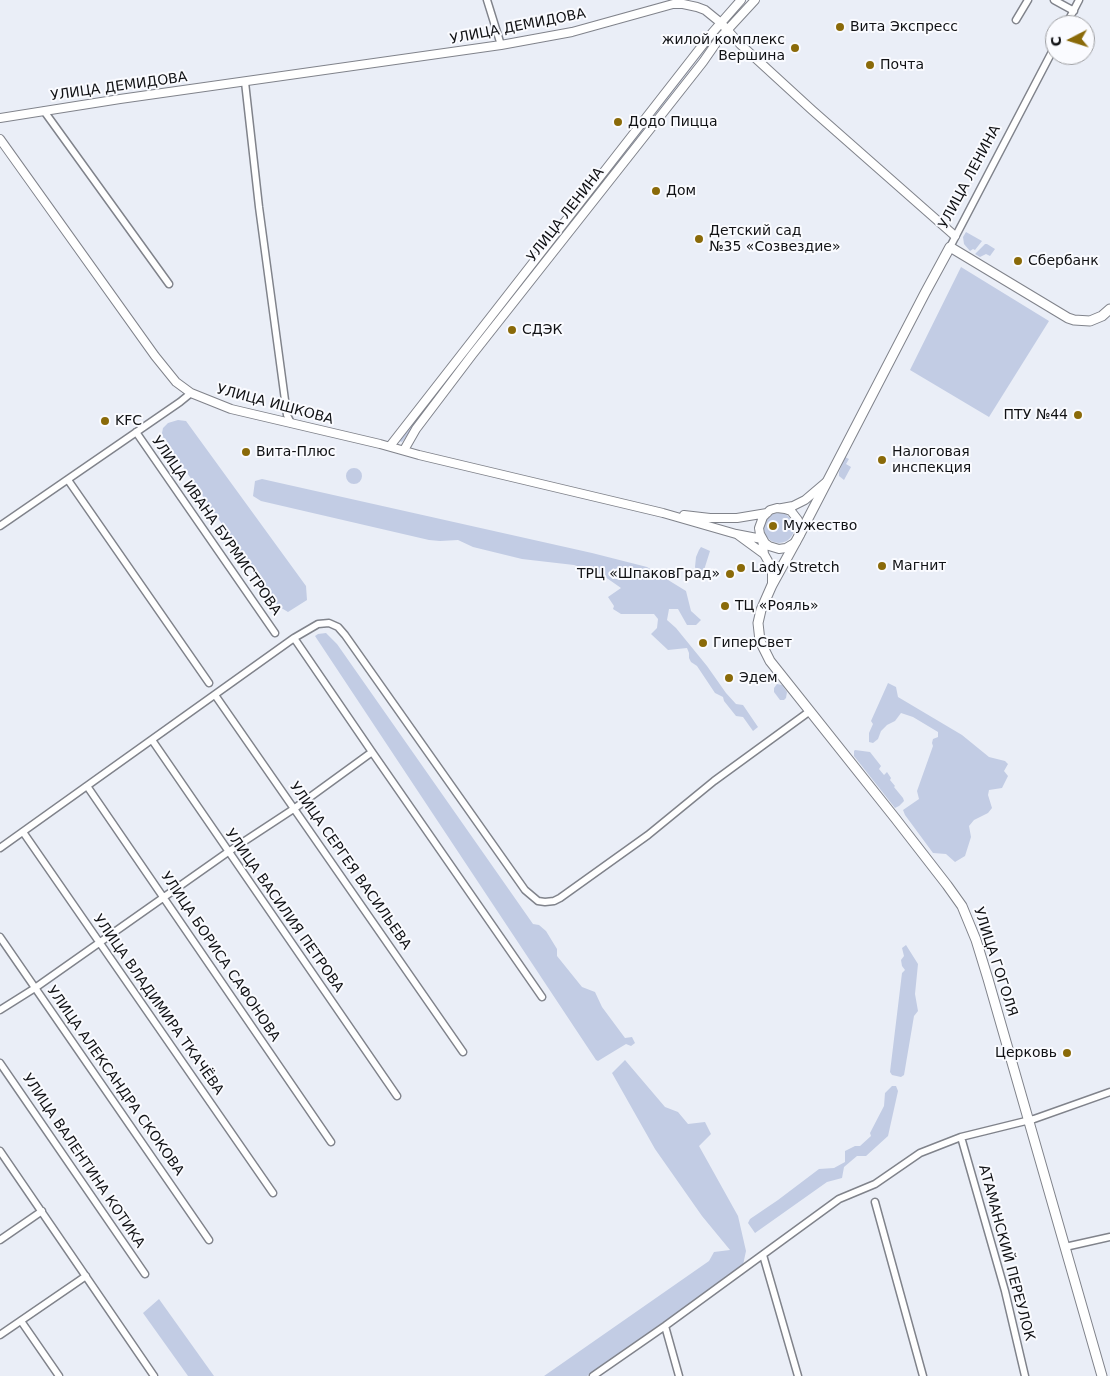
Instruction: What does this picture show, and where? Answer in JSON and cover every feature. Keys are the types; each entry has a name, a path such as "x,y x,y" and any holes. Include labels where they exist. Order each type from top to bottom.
{"main road":[{"path":"950,247 1068,318 1090,321 1102,316 1110,309"},
{"name":"УЛИЦА ЛЕНИНА","path":"798,538 924,293 950,247"},
{"name":"УЛИЦА ГОГОЛЯ","path":"798,538 772,585 759,616 758,631 760,641 770,660 962,906 976,940 988,978 1102,1376"}],"street":[{"path":"488,0 501,45"},
{"name":"УЛИЦА ЛЕНИНА","path":"390,446 712,33 741,0"},
{"name":"УЛИЦА ЛЕНИНА","path":"404,450 416,429 472,355 719,39 755,0"},
{"path":"1016,20 1028,0"},
{"path":"1054,0 1074,10"},
{"path":"1071,15 1079,0"},
{"name":"УЛИЦА ДЕМИДОВА","path":"0,118 501,45 572,32 673,4 683,4 705,10 721,23 740,44 812,110 955,236"},
{"name":"УЛИЦА ЛЕНИНА","path":"950,247 1045,65"},
{"path":"245,82 259,207 287,415 291,423"},
{"path":"44,111 169,284"},
{"name":"УЛИЦА ИШКОВА","path":"0,139 155,356 176,382 190,393 231,409 390,446 762,539"},
{"path":"0,526 180,402 190,393"},
{"name":"УЛИЦА ИВАНА БУРМИСТРОВА","path":"136,432 276,633"},
{"path":"68,480 209,683"},
{"path":"772,585 772,573 764,554 759,528 760,522 767,512 777,508 792,506 805,500 829,480"},
{"path":"762,539 769,546 778,549 786,548 798,538 799,523 796,516 781,508"},
{"name":"УЛИЦА ИШКОВА","path":"663,513 710,518 738,518 767,512"},
{"path":"736,534 764,554"},
{"path":"0,848 294,638 318,624 329,623 338,627 525,890 538,902 554,901 560,898 648,836 714,781 810,711"},
{"path":"294,638 542,997"},
{"name":"УЛИЦА СЕРГЕЯ ВАСИЛЬЕВА","path":"215,695 463,1052"},
{"name":"УЛИЦА ВАСИЛИЯ ПЕТРОВА","path":"152,740 397,1096"},
{"path":"0,1010 35,988 372,752"},
{"name":"УЛИЦА БОРИСА САФОНОВА","path":"87,786 331,1142"},
{"name":"УЛИЦА ВЛАДИМИРА ТКАЧЁВА","path":"23,832 273,1193"},
{"name":"УЛИЦА АЛЕКСАНДРА СКОКОВА","path":"0,937 209,1240"},
{"name":"УЛИЦА ВАЛЕНТИНА КОТИКА","path":"0,1063 146,1274"},
{"path":"593,1376 665,1326 839,1198 875,1184 920,1154 961,1137 1029,1120 1110,1092"},
{"name":"АТАМАНСКИЙ ПЕРЕУЛОК","path":"961,1137 1005,1291 1025,1376"},
{"path":"0,1151 154,1376"},
{"path":"875,1202 923,1376"},
{"path":"0,1240 42,1211"},
{"path":"1065,1247 1110,1237"},
{"path":"763,1255 798,1376"},
{"path":"0,1335 86,1276"},
{"path":"21,1321 59,1376"},
{"path":"665,1326 679,1376"}],"shaded area":[{"path":"714,34 716,36 402,442 399,441"},
{"path":"966,232 982,241 975,250 970,251 964,244 963,237"},
{"path":"985,244 995,249 990,256 986,254 980,257 975,254"},
{"path":"961,267 1049,321 989,417 910,370"},
{"path":"178,420 186,421 306,586 307,600 288,612 278,606 164,439 163,428 168,423"},
{"path":"845,457 849,459 846,464 851,467 844,480 839,476 839,472"},
{"path":"351,468 357,468 362,473 360,482 351,484 346,479 346,473"},
{"path":"262,479 647,567 686,591 691,611 701,620 696,625 687,625 678,609 669,609 667,620 676,628 707,666 726,693 736,704 743,705 758,727 753,731 743,717 736,716 723,697 715,693 697,666 691,662 687,648 668,650 651,634 657,628 658,619 654,614 621,614 613,609 614,606 608,597 621,588 601,574 574,565 522,559 473,547 458,540 429,540 261,501 253,496 255,481"},
{"path":"779,513 790,517 794,528 790,539 779,543 768,539 764,528 768,517"},
{"path":"701,547 710,551 704,570 697,573 695,567 696,557"},
{"path":"326,633 337,644 533,924 539,925 546,931 557,949 557,956 582,987 595,992 602,1007 625,1038 632,1037 635,1043 631,1046 626,1044 598,1061 596,1060 315,636"},
{"path":"888,683 896,687 898,697 962,735 989,757 1005,761 1008,764 1004,771 1008,776 1002,788 989,790 988,795 992,808 988,813 974,820 969,826 971,837 965,856 955,862 946,854 933,853 903,810 919,799 917,791 933,746 933,739 938,737 938,732 913,717 901,713 895,721 881,731 878,739 873,743 869,742 869,733 873,724 871,721"},
{"path":"777,684 782,685 787,692 784,700 780,700 774,692"},
{"path":"855,750 870,752 881,766 879,769 884,775 887,772 894,787 903,798 904,801 899,806 895,808 854,756"},
{"path":"906,945 918,964 915,994 918,1011 914,1016 904,1075 901,1077 892,1075 890,1072 902,973 905,970 901,960 904,956 902,948"},
{"path":"625,1060 665,1107 678,1112 688,1124 705,1122 711,1134 699,1146 738,1216 746,1251 743,1265 733,1276 587,1376 544,1376 709,1261 714,1252 730,1250 702,1216 655,1149 612,1073"},
{"path":"892,1086 896,1086 898,1091 888,1136 866,1156 857,1156 844,1167 842,1178 827,1182 755,1233 748,1223 750,1219 819,1169 834,1168 845,1162 845,1151 855,1146 860,1146 871,1136 870,1133 884,1106 885,1093"},
{"path":"159,1299 214,1376 188,1376 143,1313"}],"place":[{"name":"Вита Экспресс","path":"840,27"},
{"name":"жилой комплекс Вершина","path":"795,48"},
{"name":"Почта","path":"870,65"},
{"name":"Додо Пицца","path":"618,122"},
{"name":"Дом","path":"656,191"},
{"name":"Детский сад №35 «Созвездие»","path":"699,239"},
{"name":"Сбербанк","path":"1018,261"},
{"name":"СДЭК","path":"512,330"},
{"name":"ПТУ №44","path":"1078,415"},
{"name":"KFC","path":"105,421"},
{"name":"Вита-Плюс","path":"246,452"},
{"name":"Налоговая инспекция","path":"882,460"},
{"name":"Мужество","path":"773,526"},
{"name":"Магнит","path":"882,566"},
{"name":"Lady Stretch","path":"741,568"},
{"name":"ТРЦ «ШпаковГрад»","path":"730,574"},
{"name":"ТЦ «Рояль»","path":"725,606"},
{"name":"ГиперСвет","path":"703,643"},
{"name":"Эдем","path":"729,678"},
{"name":"Церковь","path":"1067,1053"}]}
